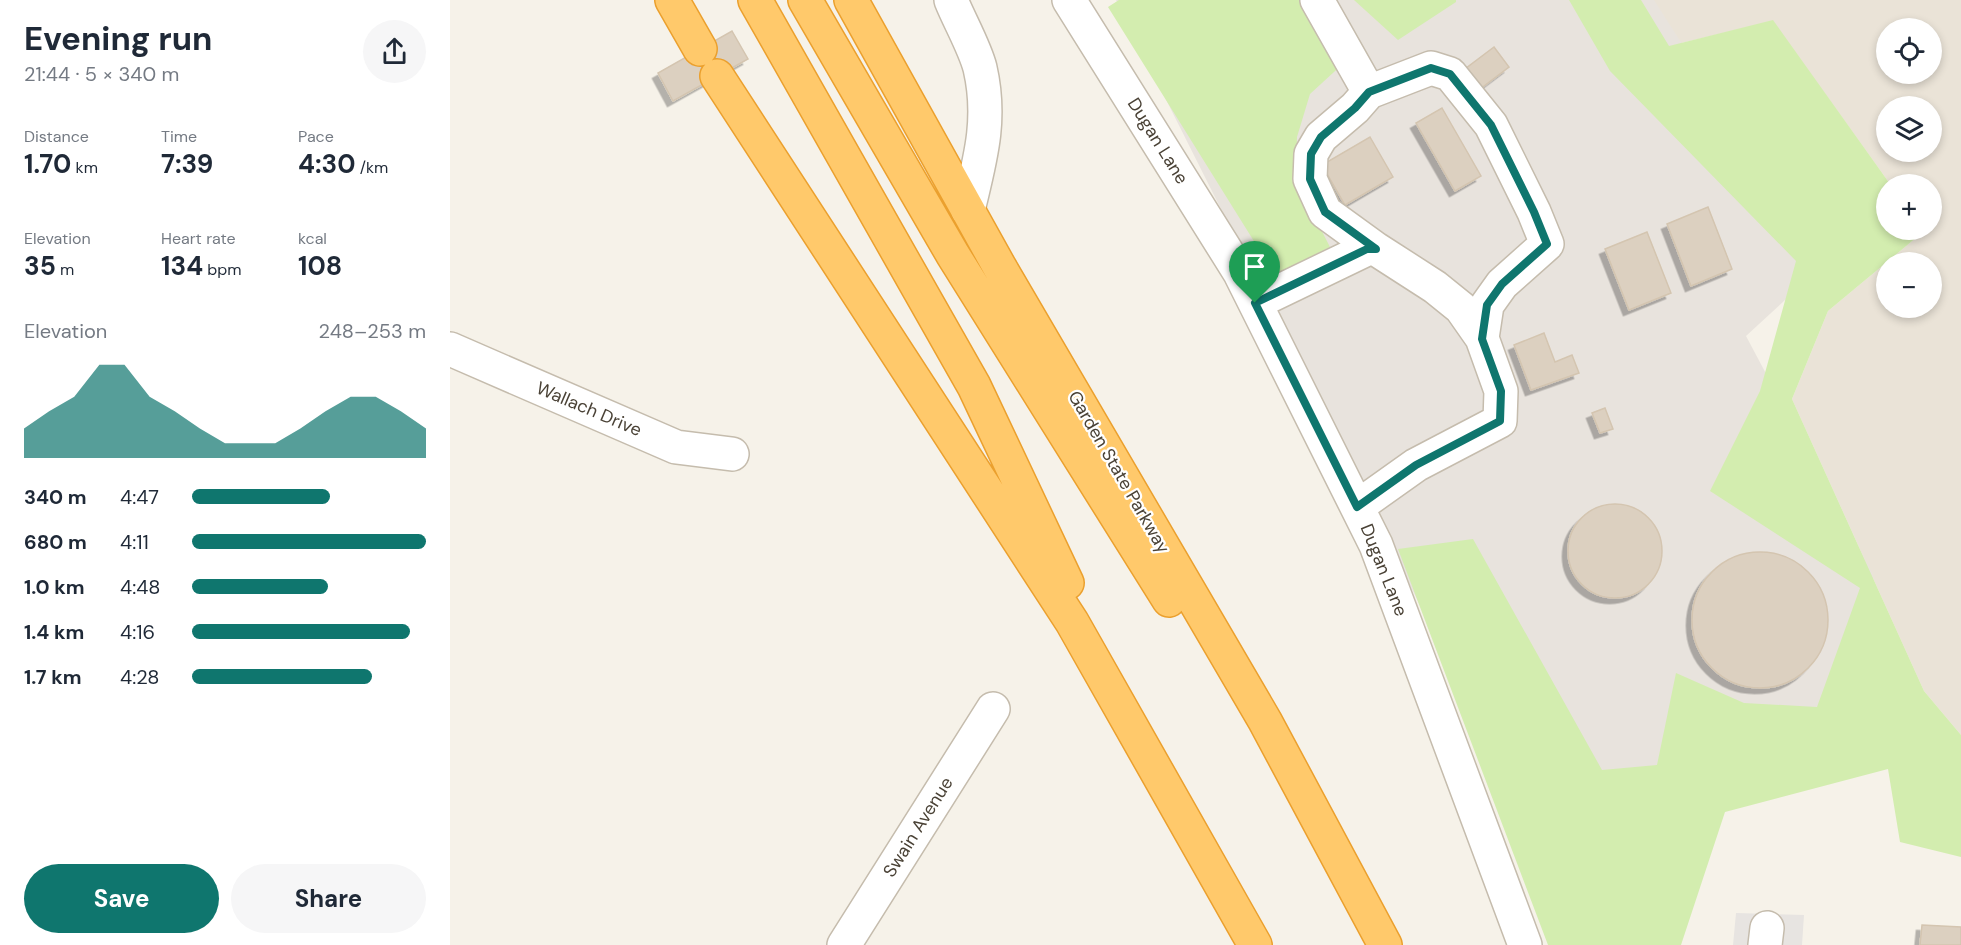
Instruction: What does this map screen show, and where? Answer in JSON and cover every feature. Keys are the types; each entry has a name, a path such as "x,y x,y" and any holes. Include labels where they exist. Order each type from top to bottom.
{"highway":[{"path":"672,0 700,49"},
{"path":"755,0 974,386 1151,761"},
{"path":"805,0 966,276 1086,469 1351,884"},
{"name":"Garden State Parkway","path":"851,0 968,210 1265,722 1385,945"},
{"path":"717,76 1072,622 1255,945"}],"street":[{"path":"951,0 980,66 987,111 982,151 968,210"},
{"path":"1317,0 1369,92"},
{"name":"Dugan Lane","path":"1083,5 1234,263 1376,545 1525,945"},
{"path":"1357,507 1416,465 1500,421 1501,391 1482,339 1461,308 1435,287 1376,249 1325,212 1310,179 1311,154 1321,137 1355,108 1369,92 1431,68 1450,74 1491,125 1534,212 1547,244 1502,284 1487,305 1482,339"},
{"path":"1255,303 1367,249 1376,249"},
{"name":"Wallach Drive","path":"450,349 676,447 732,454"},
{"name":"Swain Avenue","path":"844,945 993,709"}],"shaded area":[{"path":"1116,0 1654,0 1823,265 1746,336 1872,573 1901,705 1546,856"},
{"path":"1641,0 1961,0 1961,735 1924,691 1792,399 1828,311 1876,271 1876,318 1942,318 1942,252 1899,252 1913,240 1942,240 1942,174 1883,174 1773,21 1669,46"},
{"path":"1736,913 1804,915 1802,945 1733,945"}],"green space":[{"path":"1119,0 1309,0 1346,61 1310,94 1297,137 1296,181 1330,247 1275,275 1108,7"},
{"path":"1354,0 1456,0 1456,2 1398,40"},
{"path":"1569,0 1641,0 1669,46 1773,20 1883,174 1876,174 1876,240 1913,240 1899,252 1876,252 1876,271 1828,311 1792,399 1924,691 1961,735 1961,857 1900,842 1888,769 1725,812 1681,945 1548,945 1398,549 1473,539 1602,770 1657,765 1676,673 1744,703 1817,707 1860,588 1710,491 1760,391 1796,261 1610,71"}],"building":[{"path":"732,31 748,59 673,101 658,73"},
{"path":"1494,47 1509,67 1480,89 1465,69"},
{"path":"1442,108 1481,176 1455,191 1416,123"},
{"path":"1370,137 1393,177 1345,205 1322,165"},
{"path":"1708,207 1732,269 1691,286 1667,224"},
{"path":"1647,232 1671,293 1629,310 1605,249"},
{"path":"1544,333 1555,362 1572,355 1579,373 1531,390 1514,345"},
{"path":"1605,408 1613,429 1600,433 1592,413"},
{"path":"1606,504 1624,504 1649,517 1659,533 1662,551 1659,569 1649,585 1624,598 1606,598 1581,585 1568,560 1568,542 1581,517"},
{"path":"1760,552 1786,557 1798,563 1808,572 1817,582 1823,594 1828,620 1823,646 1817,658 1808,668 1798,677 1786,683 1760,688 1734,683 1722,677 1712,668 1703,658 1697,646 1692,620 1697,594 1703,582 1712,572 1722,563 1734,557"},
{"path":"1922,925 1961,927 1961,945 1920,945"}],"route":[{"path":"1431,68 1450,74 1491,125 1534,212 1547,244 1502,284 1487,305 1482,339 1501,391 1500,421 1416,465 1357,507 1255,303 1367,249 1376,249 1325,212 1310,179 1311,154 1321,137 1355,108 1369,92 1431,68"}]}
